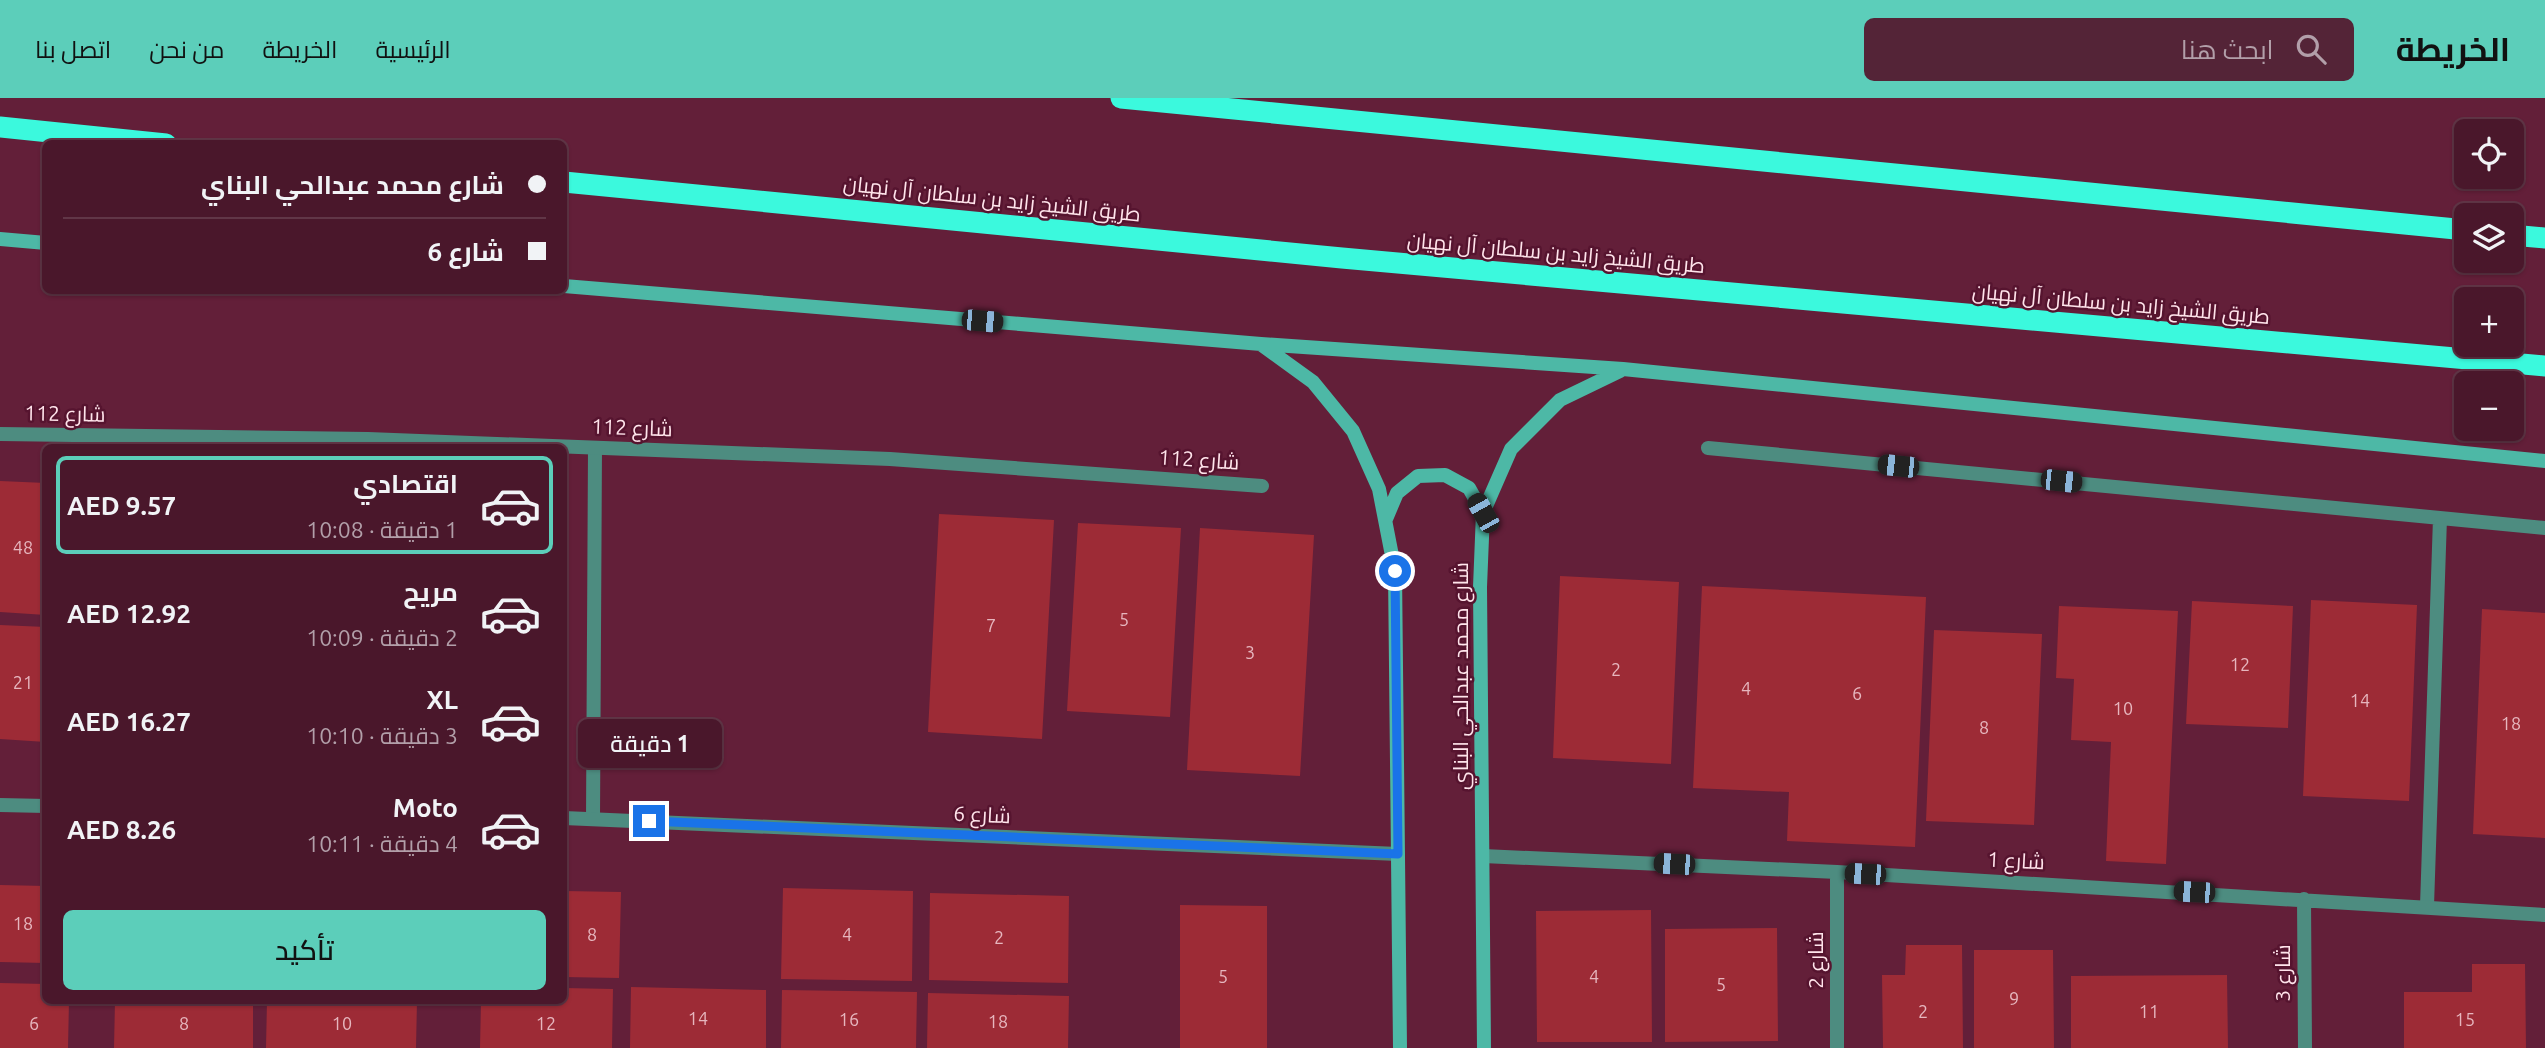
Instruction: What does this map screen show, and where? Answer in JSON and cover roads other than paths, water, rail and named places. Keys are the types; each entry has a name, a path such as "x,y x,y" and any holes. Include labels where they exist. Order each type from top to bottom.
{"highway":[{"path":"1121,98 2454,229"},
{"path":"0,127 127,140"},
{"name":"طريق الشيخ زايد بن سلطان آل نهيان","path":"567,182 1342,258 2545,366"},
{"path":"2524,236 2545,238"}],"main road":[{"path":"0,239 42,243"},
{"path":"567,286 1261,344 1623,369 2545,461"},
{"path":"1261,344 1313,382 1353,431 1379,489 1386,519 1395,571 1399,1048"},
{"name":"شارع محمد عبدالحي البناي","path":"1484,1048 1480,587 1483,513 1511,449 1560,400 1623,369"},
{"path":"1386,519 1397,493 1418,476 1445,475 1469,488 1483,513"}],"street":[{"name":"شارع 112","path":"0,434 368,439 494,444"},
{"name":"شارع 112","path":"567,447 890,459 1262,486"},
{"path":"593,819 595,448"},
{"path":"1708,448 2545,528"},
{"path":"2427,906 2440,518"},
{"path":"0,805 42,806"},
{"name":"شارع 6","path":"567,818 1398,854"},
{"name":"شارع 1","path":"1483,856 1837,872 2304,898 2545,915"},
{"name":"شارع 2","path":"1837,872 1837,1048"},
{"name":"شارع 3","path":"2304,898 2305,1048"}]}
